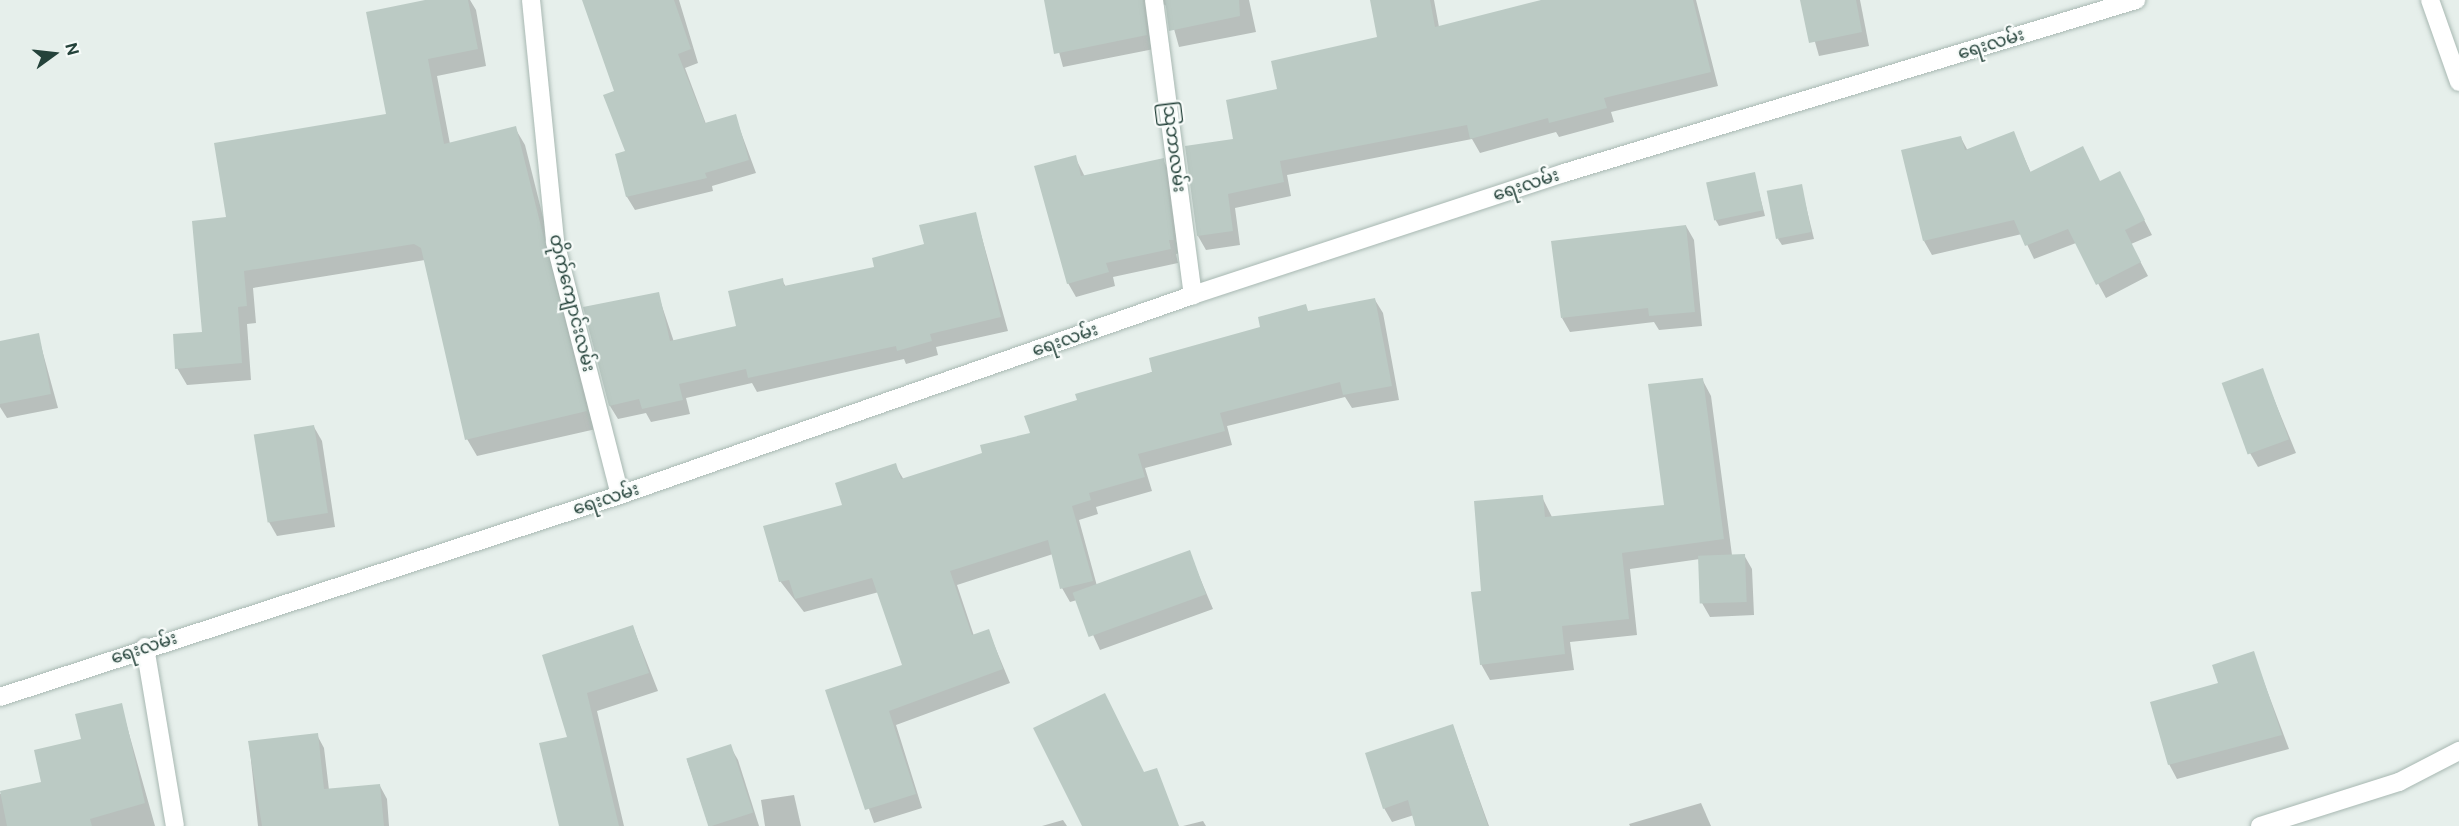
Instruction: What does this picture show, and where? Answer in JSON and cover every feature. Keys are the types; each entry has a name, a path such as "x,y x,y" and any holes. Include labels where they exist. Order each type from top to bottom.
{"street":[{"name":"တိုက်ကျောင်းလမ်း","path":"531,0 555,242 620,495"},
{"name":"သြဘာလမ်း","path":"1154,0 1193,295"},
{"path":"2430,0 2459,82"},
{"name":"ရေးလမ်း","path":"0,697 145,647 620,495 1193,295 1564,173 2126,2"},
{"path":"145,647 175,826"},
{"path":"2260,826 2399,782 2459,751"}],"building":[{"path":"425,0 468,0 478,49 428,59 444,144 516,126 587,411 465,440 421,248 414,244 244,271 247,306 238,307 242,363 175,369 173,334 202,332 192,221 226,217 214,143 386,114 366,12"},
{"path":"582,0 674,0 691,49 678,54 705,123 736,114 749,160 705,173 707,178 626,197 615,154 625,151 603,95 614,91"},
{"path":"1044,0 1143,0 1147,35 1054,54"},
{"path":"1165,0 1239,0 1240,16 1169,31"},
{"path":"1370,0 1430,0 1435,27 1541,0 1693,0 1711,72 1604,98 1607,108 1549,123 1548,118 1470,139 1467,125 1280,161 1284,182 1228,194 1233,231 1197,236 1185,146 1233,139 1226,100 1277,89 1271,61 1377,37"},
{"path":"1800,0 1856,0 1862,32 1809,43"},
{"path":"2014,131 2030,172 2083,146 2100,181 2120,171 2145,220 2125,230 2141,262 2096,285 2068,229 2025,246 2014,220 1923,241 1901,150 1961,136 1965,150"},
{"path":"1076,155 1081,176 1164,158 1174,240 1169,240 1171,249 1106,263 1109,272 1067,284 1034,166"},
{"path":"1755,172 1763,210 1714,221 1706,182"},
{"path":"1802,184 1811,232 1776,239 1767,191"},
{"path":"976,212 1001,317 930,334 932,341 897,351 896,346 748,378 746,369 679,384 683,400 642,409 639,399 609,406 583,307 659,292 670,341 736,326 728,291 783,278 784,286 874,267 872,258 924,244 919,225"},
{"path":"1686,225 1695,312 1649,316 1648,308 1561,318 1551,241"},
{"path":"1375,298 1392,386 1343,395 1340,382 1220,413 1225,431 1138,454 1145,477 1089,493 1091,500 1072,506 1093,581 1060,589 1048,540 950,571 972,635 989,629 1003,669 889,711 916,794 865,810 825,690 902,665 872,578 795,599 789,580 779,582 763,526 842,505 835,483 896,463 901,479 982,453 980,445 1030,433 1024,416 1077,400 1075,394 1152,372 1149,358 1260,327 1258,317 1306,304 1308,311"},
{"path":"39,333 51,394 0,404 0,341"},
{"path":"2263,368 2289,439 2248,454 2222,383"},
{"path":"1703,378 1724,539 1622,553 1629,619 1562,626 1565,654 1480,665 1471,592 1481,591 1474,501 1543,495 1545,517 1664,505 1648,384"},
{"path":"314,425 328,513 268,522 254,435"},
{"path":"1190,550 1206,594 1089,637 1073,593"},
{"path":"1745,554 1747,602 1700,604 1698,556"},
{"path":"633,625 649,673 587,693 619,826 559,826 539,743 567,737 542,655"},
{"path":"2254,651 2282,735 2168,765 2150,702 2218,683 2212,665"},
{"path":"1105,693 1144,772 1157,768 1179,826 1082,826 1033,728"},
{"path":"122,703 145,803 90,819 92,826 7,826 0,791 41,782 34,750 81,739 75,714"},
{"path":"1453,724 1488,826 1415,826 1408,800 1383,809 1365,753"},
{"path":"318,733 324,789 380,784 384,826 262,826 248,741"},
{"path":"731,744 753,812 708,826 686,759"}]}
